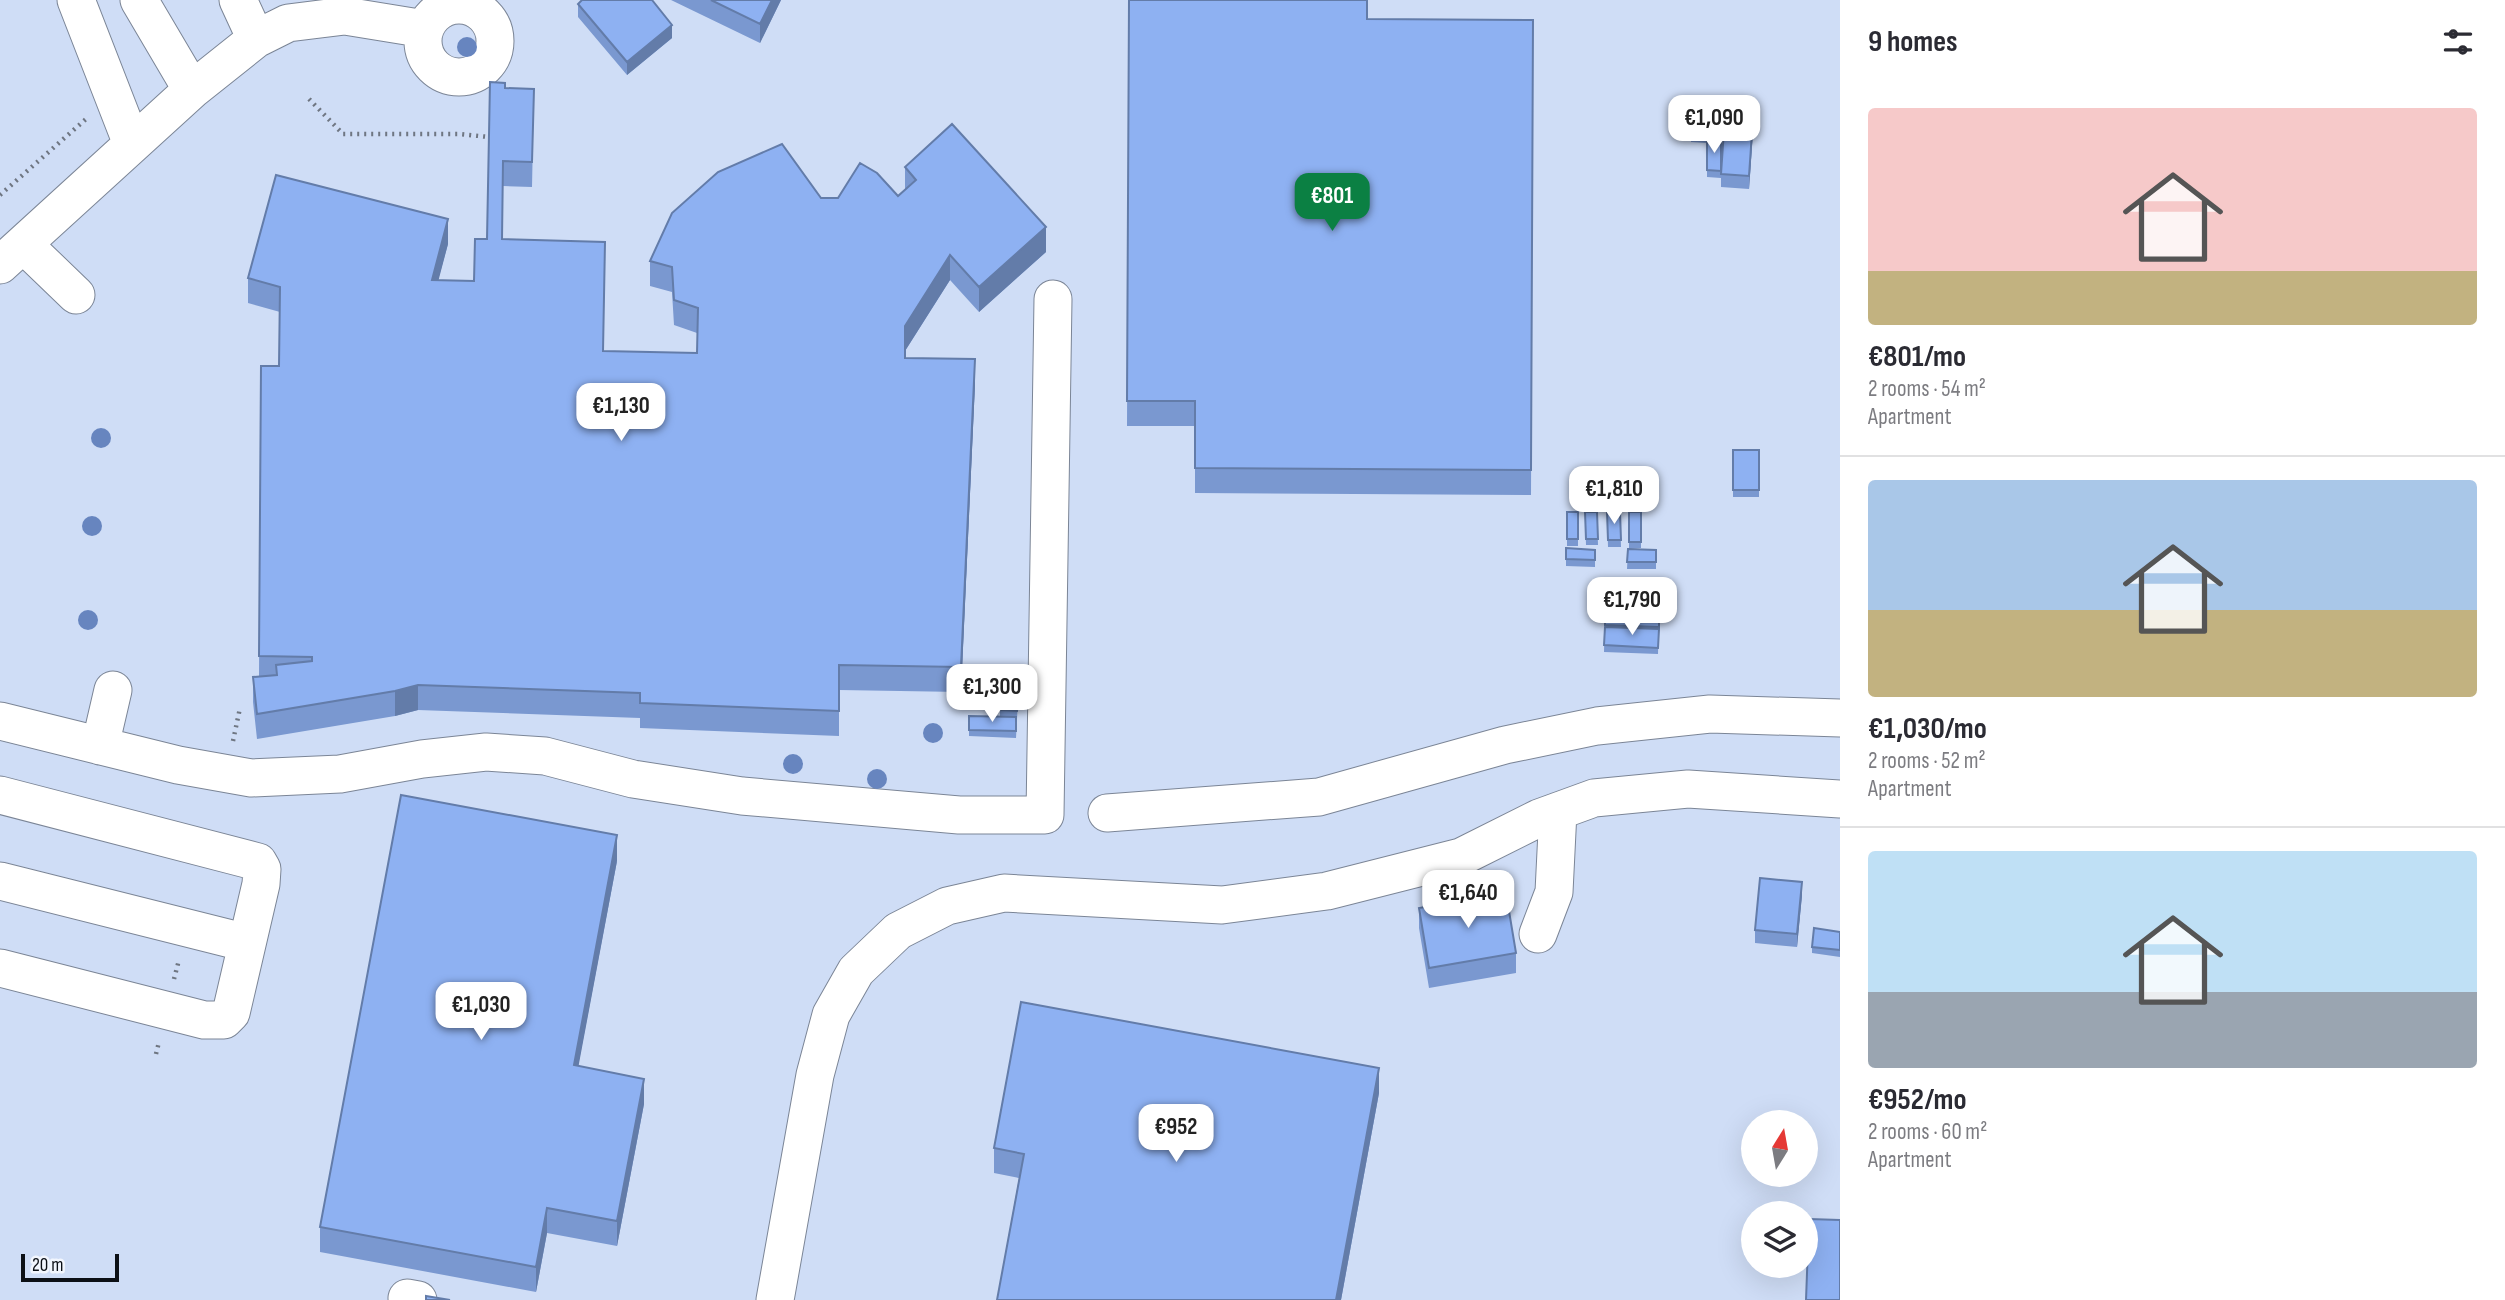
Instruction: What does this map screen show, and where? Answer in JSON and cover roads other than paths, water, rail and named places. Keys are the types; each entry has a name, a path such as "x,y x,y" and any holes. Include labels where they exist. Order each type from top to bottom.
{"street":[{"path":"76,0 132,145"},
{"path":"139,0 191,90"},
{"path":"238,0 256,39"},
{"path":"76,295 11,254 191,90 256,39 288,23 345,16 425,30"},
{"path":"0,721 178,765 251,778 341,774 422,759 486,752 545,756 633,779 742,796 959,816 1045,815 1054,299"},
{"path":"100,746 113,691"},
{"path":"1107,813 1319,797 1505,745 1597,726 1710,713 1840,718"},
{"path":"775,1300 815,1075 831,1015 856,971 898,931 947,906 1004,893 1222,905 1326,891 1461,857 1558,811 1594,798 1688,789 1840,799"},
{"path":"0,795 258,862 262,869 261,884 231,1013 224,1020 204,1020 0,968"},
{"path":"1538,934 1554,892 1558,811"},
{"path":"0,881 247,943"}]}
